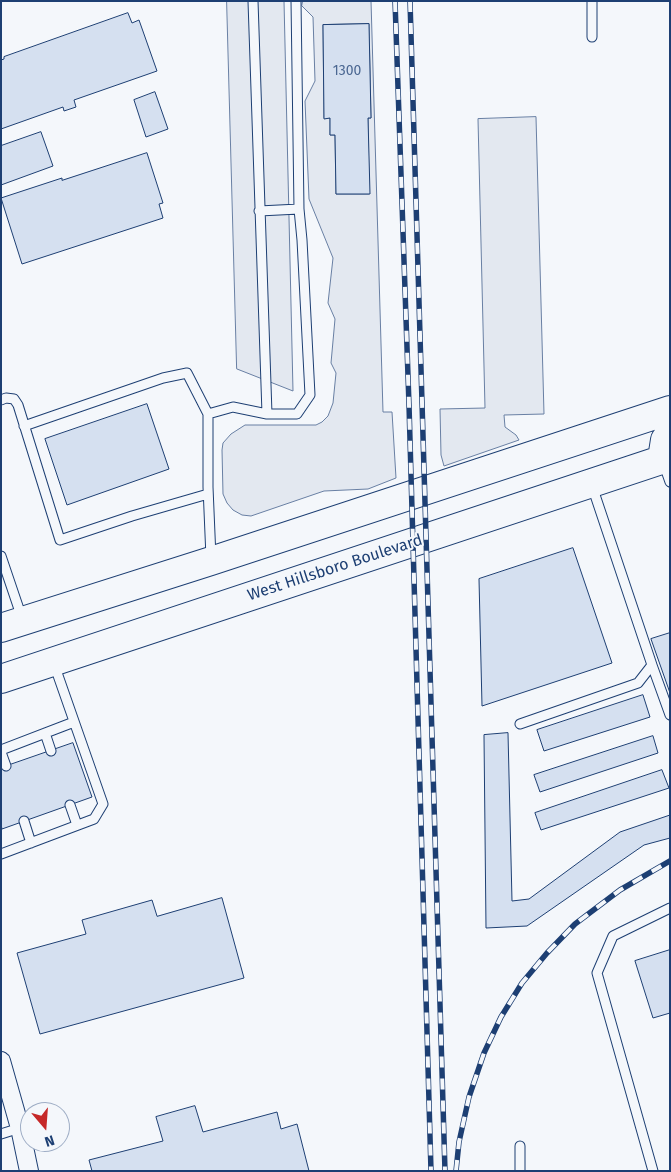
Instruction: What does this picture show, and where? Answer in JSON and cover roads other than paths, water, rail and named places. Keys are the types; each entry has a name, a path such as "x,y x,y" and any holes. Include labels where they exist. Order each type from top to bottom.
{"main road":[{"path":"12,625 670,410"},
{"path":"667,466 665,440 670,433"},
{"name":"West Hillsboro Boulevard","path":"1,679 591,483 667,466"}],"street":[{"path":"1,1061 20,1128"},
{"path":"25,1152 29,1171"}],"lane":[{"path":"252,1 267,414"},
{"path":"208,414 233,408 267,414 297,414 310,395 299,209 296,1"},
{"path":"592,1 592,37"},
{"path":"259,211 299,209"},
{"path":"24,426 163,378 188,373 208,414 208,494 211,561"},
{"path":"1,400 6,398 14,399 18,405 60,540 132,516 208,494"},
{"path":"591,483 670,715"},
{"path":"1,557 12,625"},
{"path":"1,854 94,819 103,804 53,662"},
{"path":"520,724 638,682 652,666"},
{"path":"6,766 1,751 74,722"},
{"path":"45,733 51,751"},
{"path":"70,805 77,825"},
{"path":"24,821 31,843"},
{"path":"653,1171 597,974 613,936 670,908"},
{"path":"1,1134 20,1128"},
{"path":"520,1146 520,1171"}],"railway":[{"path":"395,1 409,405 431,1171"},
{"path":"410,1 445,1171"},
{"path":"456,1171 459,1142 469,1097 484,1053 501,1017 522,983 575,924 620,890 670,861"}]}
